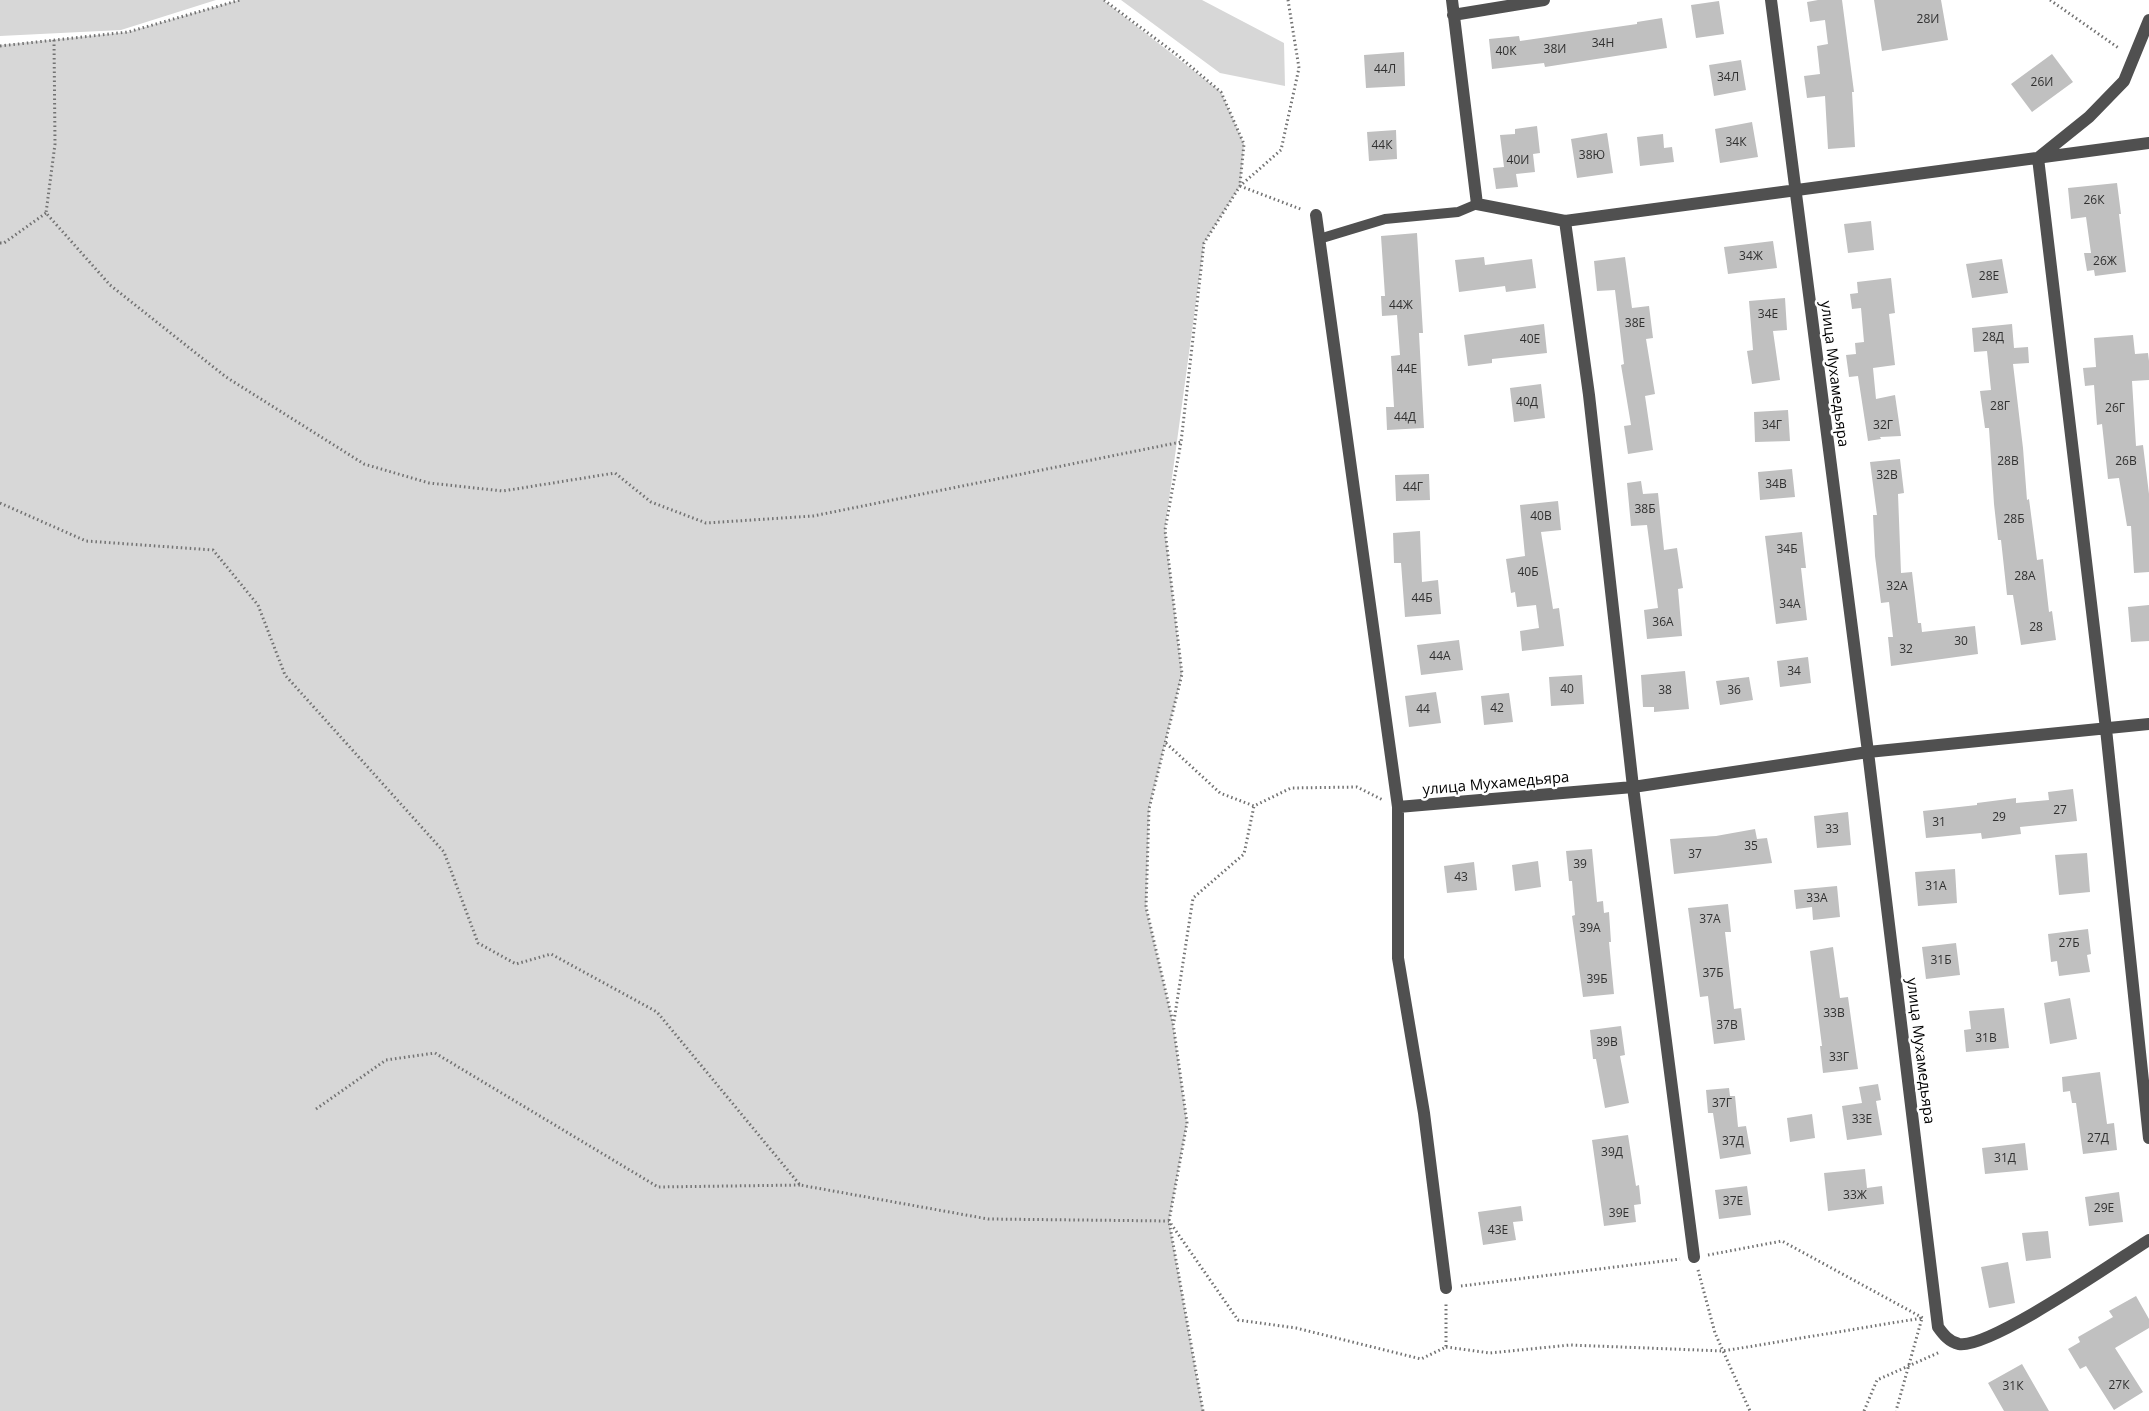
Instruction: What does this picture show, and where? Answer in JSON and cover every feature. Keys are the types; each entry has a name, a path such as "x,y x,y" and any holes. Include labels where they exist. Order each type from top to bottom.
{"street":[{"path":"1452,0 1477,204 1565,220 2149,143"},
{"path":"1453,15 1544,0"},
{"name":"улица Мухамедьяра","path":"1771,0 1868,752 1938,1326"},
{"path":"2038,158 2096,110 2124,81 2149,20"},
{"path":"2038,158 2106,729 2149,1137"},
{"path":"1316,215 1398,807 1398,958 1424,1113 1446,1288"},
{"path":"1565,220 1589,395 1633,788 1694,1257"},
{"name":"улица Мухамедьяра","path":"1398,807 1633,788 1868,752 2149,724"},
{"path":"1938,1326 1945,1337 1958,1344 1976,1342 2050,1303 2149,1240"}],"lane":[{"path":"1319,239 1385,219 1458,212 1477,204"}],"path":[{"path":"0,46 128,32 240,0"},
{"path":"1104,0 1176,54 1221,92 1244,144 1240,186"},
{"path":"1203,1411 1169,1221 1187,1123 1173,1023 1146,907 1149,809 1182,674 1165,530 1181,441 1204,243 1240,186 1281,150 1299,68 1288,0"},
{"path":"2050,0 2133,58"},
{"path":"0,243 4,243 46,213 55,144 54,40"},
{"path":"1240,186 1316,215"},
{"path":"46,213 110,285 226,377 364,464 429,483 503,492 615,473 651,502 706,523 813,516 1181,441"},
{"path":"0,503 86,541 213,550 258,605 285,675 444,852 478,943 516,964 551,954 657,1012 800,1185"},
{"path":"1165,742 1220,793 1254,806 1291,788 1357,787 1398,807"},
{"path":"1173,1023 1193,898 1244,855 1254,806"},
{"path":"316,1109 386,1060 435,1053 658,1187 800,1185 988,1219 1169,1221"},
{"path":"1169,1221 1238,1320 1296,1328 1421,1359 1446,1347 1490,1353 1570,1345 1723,1351 1922,1318"},
{"path":"1446,1347 1446,1288 1694,1257 1782,1241 1938,1326"},
{"path":"1694,1257 1715,1334 1750,1411"},
{"path":"1896,1411 1922,1318"},
{"path":"1864,1411 1877,1380 1958,1344"}],"shaded area":[{"path":"0,0 216,0 121,30 0,36"},
{"path":"239,0 1103,0 1221,92 1244,144 1240,186 1204,243 1165,529 1182,674 1149,809 1146,907 1173,1023 1187,1123 1169,1221 1203,1411 0,1411 0,45 128,32"},
{"path":"1121,0 1202,0 1284,43 1285,86 1220,73"}],"building":[{"path":"1842,0 1854,92 1852,92 1855,147 1828,149 1825,96 1807,98 1804,76 1820,74 1817,46 1828,44 1825,20 1810,22 1807,2"},
{"path":"1874,0 1941,0 1948,40 1882,51"},
{"path":"1719,1 1724,34 1696,38 1691,5"},
{"path":"1662,18 1667,48 1545,67 1544,63 1492,69 1489,39 1519,36 1520,41 1637,24 1637,22"},
{"path":"1404,52 1405,86 1366,88 1364,55"},
{"path":"2052,54 2073,82 2032,112 2011,84"},
{"path":"1741,60 1746,90 1714,96 1709,65"},
{"path":"1752,122 1758,157 1720,163 1715,129"},
{"path":"1537,126 1540,153 1533,154 1535,172 1516,174 1518,187 1496,189 1493,168 1504,167 1500,135 1515,134 1515,129"},
{"path":"1396,130 1397,159 1369,161 1367,132"},
{"path":"1607,133 1613,173 1577,178 1571,139"},
{"path":"1663,134 1664,148 1672,147 1674,162 1640,166 1637,137"},
{"path":"2117,183 2126,272 2095,276 2094,270 2087,271 2084,253 2091,253 2086,217 2071,219 2068,188"},
{"path":"1871,221 1874,250 1848,253 1844,224"},
{"path":"1417,233 1423,333 1419,333 1424,428 1387,430 1386,407 1394,407 1391,356 1400,355 1397,315 1382,316 1381,296 1385,296 1381,236"},
{"path":"1773,241 1777,268 1728,274 1724,247"},
{"path":"1484,257 1485,265 1532,259 1536,288 1506,292 1505,286 1459,292 1455,260"},
{"path":"1625,257 1632,308 1649,306 1653,338 1646,339 1655,394 1645,396 1653,450 1628,454 1624,426 1631,425 1621,365 1624,364 1615,290 1597,291 1594,261"},
{"path":"2002,259 2008,293 1972,298 1966,264"},
{"path":"1891,278 1895,313 1889,314 1895,365 1873,368 1876,399 1895,395 1901,436 1880,437 1881,439 1868,441 1858,376 1849,377 1846,355 1856,354 1855,343 1864,342 1861,308 1852,309 1850,294 1858,293 1857,282"},
{"path":"1785,298 1787,330 1773,331 1780,380 1752,384 1747,351 1753,350 1749,301"},
{"path":"1544,324 1547,353 1492,359 1492,363 1468,366 1464,335"},
{"path":"2012,324 2014,348 2028,347 2029,363 2013,364 2027,500 2029,499 2037,560 2043,559 2049,612 2052,611 2056,640 2021,645 2013,595 2007,595 2001,540 1998,540 1989,428 1985,428 1980,391 1991,390 1987,351 1974,352 1972,328"},
{"path":"2133,335 2135,354 2148,353 2149,361 2149,380 2132,381 2136,446 2143,445 2149,494 2149,572 2134,573 2131,526 2127,526 2119,478 2108,479 2102,424 2097,425 2094,385 2085,386 2083,368 2096,367 2094,338"},
{"path":"1541,384 1545,418 1514,422 1510,388"},
{"path":"1788,410 1790,441 1755,442 1754,412"},
{"path":"1900,459 1904,493 1898,494 1901,573 1912,572 1918,623 1921,623 1922,632 1975,626 1978,654 1891,666 1888,637 1893,637 1889,602 1881,603 1873,515 1877,515 1870,462"},
{"path":"1792,469 1795,497 1760,500 1758,472"},
{"path":"1429,474 1430,500 1396,501 1395,475"},
{"path":"1641,481 1643,494 1658,493 1664,550 1677,548 1683,588 1678,589 1682,636 1647,639 1644,610 1658,608 1647,525 1631,526 1627,483"},
{"path":"1558,501 1561,530 1541,532 1553,609 1559,608 1564,646 1522,651 1520,631 1539,628 1536,605 1517,607 1515,592 1511,593 1506,559 1525,556 1520,505"},
{"path":"1420,531 1422,582 1438,580 1441,614 1405,617 1401,563 1394,563 1393,533"},
{"path":"1802,532 1806,568 1801,568 1807,620 1776,624 1765,536"},
{"path":"2149,605 2149,641 2131,642 2128,607"},
{"path":"1459,640 1463,670 1421,675 1417,645"},
{"path":"1808,657 1811,683 1780,687 1777,661"},
{"path":"1685,671 1689,709 1654,712 1654,707 1643,707 1641,675"},
{"path":"1582,675 1584,704 1551,706 1549,677"},
{"path":"1749,677 1753,700 1720,705 1716,681"},
{"path":"1436,692 1441,723 1409,727 1405,696"},
{"path":"1509,693 1513,722 1484,725 1481,696"},
{"path":"2073,789 2077,821 2020,827 2021,834 1982,839 1981,833 1926,838 1923,811 2016,798 2016,803 2049,800 2048,792"},
{"path":"1848,812 1851,845 1817,848 1814,816"},
{"path":"1755,829 1757,839 1767,838 1772,863 1674,874 1670,839 1716,836"},
{"path":"1592,849 1597,902 1603,901 1604,913 1609,912 1611,942 1609,942 1614,994 1583,997 1572,916 1575,915 1572,881 1569,881 1566,851"},
{"path":"2087,853 2090,892 2059,895 2055,855"},
{"path":"1538,861 1541,887 1515,891 1512,865"},
{"path":"1474,862 1477,890 1447,893 1444,866"},
{"path":"1955,869 1957,903 1918,906 1915,872"},
{"path":"1837,886 1840,917 1813,920 1812,907 1796,909 1794,890"},
{"path":"1728,904 1731,932 1725,932 1734,1009 1741,1008 1745,1040 1714,1044 1708,996 1700,997 1688,908"},
{"path":"2088,929 2091,954 2087,955 2090,972 2059,976 2057,961 2051,962 2048,934"},
{"path":"1956,943 1960,975 1926,979 1922,947"},
{"path":"1833,947 1840,998 1848,997 1858,1069 1823,1073 1820,1046 1822,1046 1810,951"},
{"path":"2070,998 2077,1039 2050,1044 2044,1003"},
{"path":"2004,1008 2009,1048 1966,1052 1964,1030 1971,1029 1969,1011"},
{"path":"1621,1026 1625,1055 1620,1056 1629,1103 1605,1108 1596,1059 1593,1059 1590,1030"},
{"path":"2100,1072 2107,1124 2114,1123 2117,1150 2083,1154 2076,1103 2072,1103 2070,1091 2063,1092 2062,1077"},
{"path":"1878,1084 1881,1100 1876,1101 1882,1135 1847,1140 1842,1106 1862,1103 1859,1087"},
{"path":"1729,1088 1730,1096 1735,1096 1738,1127 1746,1126 1751,1154 1720,1159 1713,1113 1708,1113 1706,1090"},
{"path":"1812,1114 1815,1138 1790,1142 1787,1118"},
{"path":"1628,1135 1641,1204 1634,1205 1636,1222 1604,1226 1592,1140"},
{"path":"2025,1143 2028,1170 1985,1174 1982,1148"},
{"path":"1865,1169 1867,1188 1882,1186 1884,1204 1828,1211 1824,1173"},
{"path":"1747,1186 1751,1215 1719,1219 1715,1190"},
{"path":"2119,1192 2123,1222 2089,1226 2085,1197"},
{"path":"1521,1206 1523,1221 1513,1222 1516,1240 1483,1245 1478,1212"},
{"path":"2048,1231 2051,1258 2026,1261 2022,1233"},
{"path":"2008,1262 2015,1303 1989,1308 1981,1267"},
{"path":"2136,1296 2149,1319 2149,1328 2115,1348 2143,1392 2114,1410 2086,1366 2080,1369 2068,1349 2080,1342 2078,1337 2113,1317 2109,1311"},
{"path":"2022,1364 2049,1411 2004,1411 1988,1383"}]}
